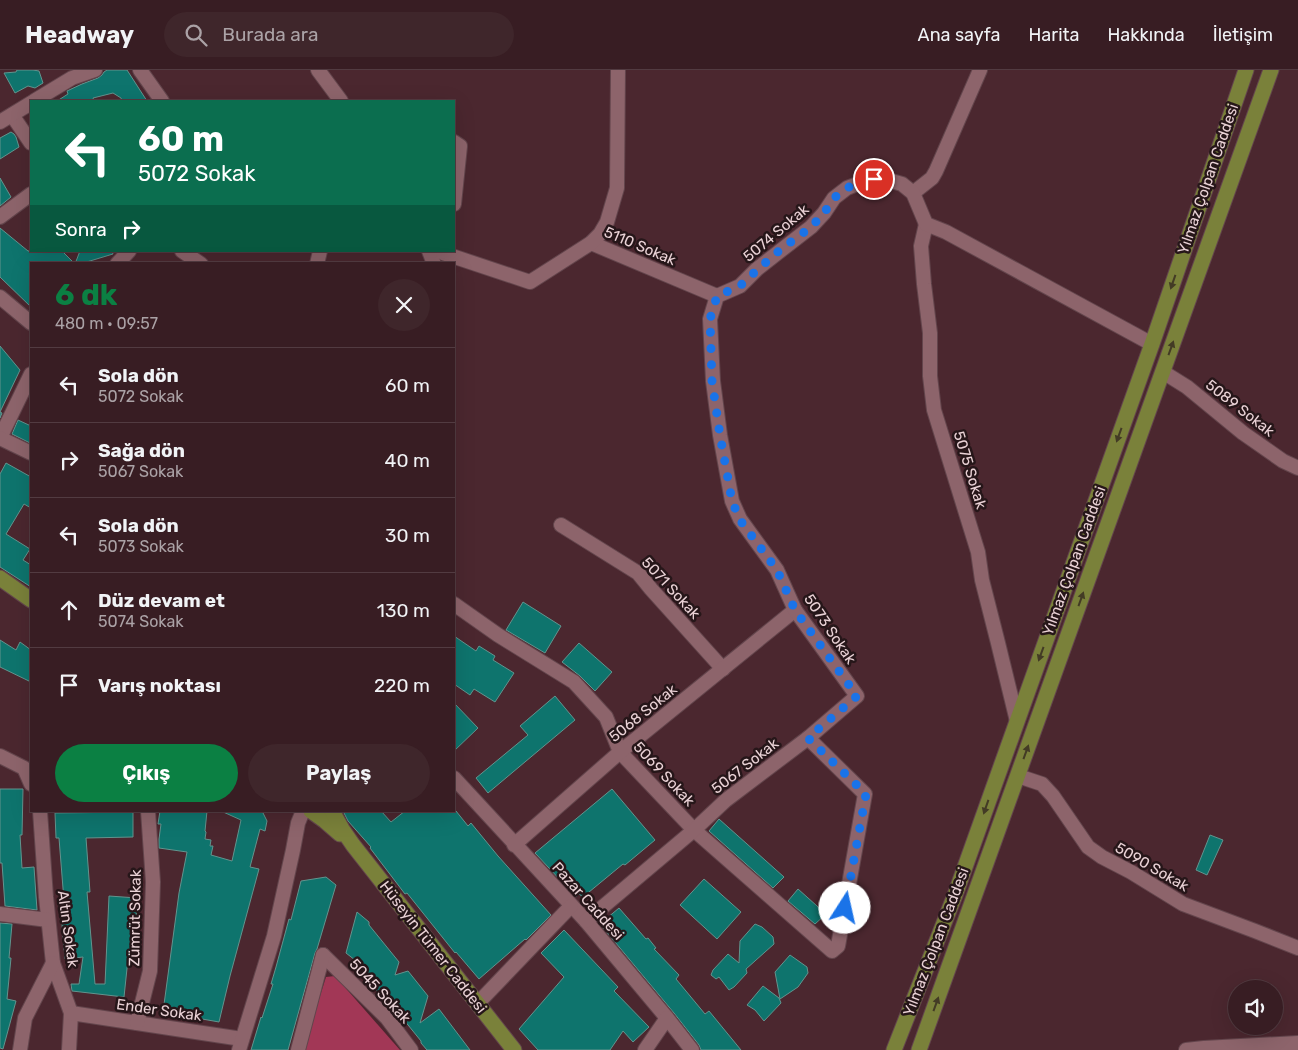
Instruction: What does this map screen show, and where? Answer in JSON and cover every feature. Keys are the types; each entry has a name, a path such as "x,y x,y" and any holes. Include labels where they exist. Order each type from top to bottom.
{"main road":[{"name":"Yılmaz Çolpan Caddesi","path":"894,1050 956,895 1016,721 1152,344 1246,70"},
{"name":"Yılmaz Çolpan Caddesi","path":"919,1050 1271,70"},
{"path":"0,578 30,599"},
{"name":"Hüseyin Tümer Caddesi","path":"312,812 353,845"},
{"name":"Hüseyin Tümer Caddesi","path":"333,812 353,845 514,1050"}],"street":[{"path":"36,100 72,78 95,70"},
{"path":"140,70 161,100"},
{"path":"318,70 340,100"},
{"path":"591,243 600,234 607,222 617,188 618,70"},
{"path":"980,70 936,172 932,178 913,193 926,224 953,235 1152,344"},
{"path":"30,104 6,119 30,142"},
{"path":"455,143 460,146 455,194"},
{"name":"5074 Sokak","path":"717,296 740,286 780,250 811,227 834,198 847,188 860,182 874,179 888,180 902,184 913,193"},
{"path":"0,217 30,195"},
{"name":"5075 Sokak","path":"926,224 921,246 930,333 930,376 934,410 978,552 982,580 1016,721"},
{"name":"5110 Sokak","path":"438,257 530,282 591,243 717,296"},
{"path":"119,262 128,252"},
{"path":"183,252 198,262"},
{"name":"5073 Sokak","path":"717,296 710,319 712,381 732,501 740,520 777,570 795,610 857,696"},
{"path":"0,297 30,322"},
{"name":"5089 Sokak","path":"1163,372 1187,387 1243,434 1283,461 1298,468"},
{"path":"30,376 0,438 30,453"},
{"name":"5071 Sokak","path":"561,525 638,573 724,669"},
{"name":"5069 Sokak","path":"455,605 498,635 574,682 606,717 620,752 694,830 832,951 838,946 866,794 808,738"},
{"name":"5068 Sokak","path":"514,845 620,752 795,610"},
{"name":"5067 Sokak","path":"586,921 694,830 726,800 808,738 857,696"},
{"path":"0,756 24,768 30,782"},
{"name":"5090 Sokak","path":"1018,776 1042,784 1053,796 1088,847 1102,857 1131,872 1183,904 1298,948"},
{"name":"Pazar Caddesi","path":"455,779 586,921 692,1050"},
{"name":"Altın Sokak","path":"40,812 53,963 71,1013 69,1050"},
{"name":"Zümrüt Sokak","path":"137,1023 150,971 153,882 148,812"},
{"path":"291,812 296,836"},
{"path":"241,1044 274,936 298,823 303,812"},
{"path":"478,1003 571,906"},
{"path":"0,914 48,920"},
{"name":"5045 Sokak","path":"298,1050 323,955 387,1018 411,1050"},
{"path":"20,1050 25,1018 53,963"},
{"name":"Ender Sokak","path":"71,1013 137,1023 241,1044"},
{"path":"645,1050 667,1018"},
{"path":"1186,1050 1298,1043"}],"shaded area":[{"path":"335,976 400,1050 304,1050 326,977"}],"building":[{"path":"17,70 39,71 43,83 35,88 28,86 15,93 4,73 16,72"},
{"path":"107,70 127,70 146,100 122,100 113,93 93,98 94,100 59,100 68,94 67,91 98,78"},
{"path":"11,132 16,137 19,147 0,159 0,138"},
{"path":"0,178 11,197 0,206"},
{"path":"0,228 30,252 63,252 73,262 30,262 30,306 0,277"},
{"path":"80,252 112,252 113,254 87,262 76,262"},
{"path":"0,346 20,370 0,412"},
{"path":"18,420 30,426 30,443 12,434"},
{"path":"6,463 30,476 30,507 24,504 6,534 30,549 23,560 30,564 30,586 0,567 0,474"},
{"path":"523,602 561,626 545,653 506,630"},
{"path":"455,637 476,651 479,646 495,656 493,660 514,673 495,702 474,689 470,695 455,685"},
{"path":"0,640 16,650 20,642 30,649 30,682 0,667"},
{"path":"579,643 612,672 595,691 562,662"},
{"path":"555,696 575,720 488,793 476,778 528,735 520,726"},
{"path":"455,704 478,728 455,750"},
{"path":"0,789 23,789 22,835 20,835 22,868 34,867 37,910 5,906 2,863 0,863"},
{"path":"612,789 655,840 583,897 579,894 576,897 535,853"},
{"path":"456,811 468,826 471,823 551,915 526,940 479,979 455,953 407,893 405,894 371,847 348,821 344,812 382,812 391,822 404,812"},
{"path":"133,812 133,837 86,838 90,892 87,892 95,984 105,984 109,896 137,898 134,959 128,959 124,997 72,991 71,984 79,984 83,957 65,959 60,901 64,901 59,838 56,838 55,813"},
{"path":"160,812 207,812 205,839 211,840 210,846 213,846 211,855 232,861 241,820 223,812 262,812 267,821 265,831 260,829 250,867 259,869 219,1022 163,1012 179,893 187,852 159,848 161,824 158,824"},
{"path":"719,819 784,877 773,888 709,831"},
{"path":"1210,835 1223,840 1207,875 1196,870"},
{"path":"326,877 336,885 288,1050 251,1050 273,984 271,984 301,881"},
{"path":"704,879 741,912 717,939 680,905"},
{"path":"798,889 826,914 815,924 788,901"},
{"path":"619,908 646,939 648,938 656,948 654,949 679,975 676,979 705,1014 709,1011 741,1050 701,1050 674,1013 600,924"},
{"path":"357,912 369,922 369,925 399,962 395,975 408,971 428,996 420,1023 439,1009 470,1050 427,1050 387,999 386,1003 363,973 365,968 346,953"},
{"path":"0,923 12,924 7,999 16,1001 3,1049 0,1048"},
{"path":"755,924 762,927 773,937 774,944 746,969 747,973 729,990 719,977 716,979 711,975 713,970 728,954 739,963 740,941"},
{"path":"564,930 618,987 614,991 649,1027 633,1042 623,1031 610,1050 538,1050 519,1029 564,977 541,953"},
{"path":"790,955 807,967 808,973 798,987 780,999 775,972"},
{"path":"763,986 779,998 781,1003 764,1021 755,1010 747,1005"}],"route":[{"path":"845,908 866,794 808,738 857,696 795,610 777,570 740,520 732,501 712,381 710,319 717,296 740,286 780,250 811,227 834,198 847,188 860,182 874,179"}]}
